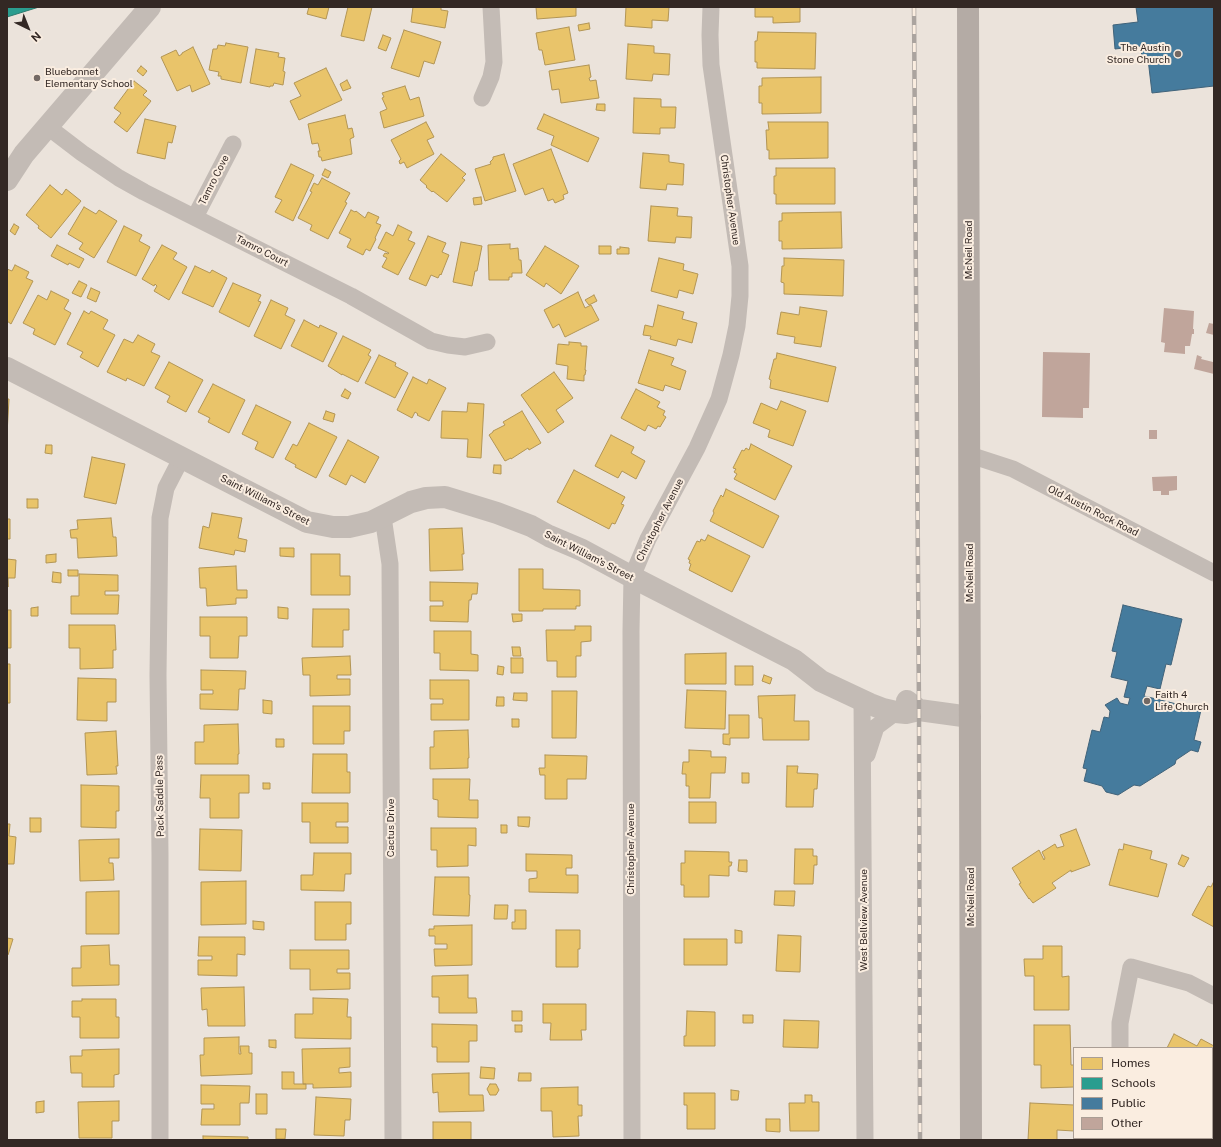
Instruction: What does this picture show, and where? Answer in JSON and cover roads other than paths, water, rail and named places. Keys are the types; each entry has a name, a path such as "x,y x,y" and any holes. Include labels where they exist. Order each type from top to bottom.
{"main road":[{"name":"McNeil Road","path":"968,7 971,1140"}],"street":[{"path":"7,180 24,154 150,7"},
{"path":"482,98 491,77 494,62 491,7"},
{"name":"Christopher Avenue","path":"632,1140 632,577 648,539 697,448 719,399 731,356 737,326 740,296 740,266 711,65 710,35 712,7"},
{"name":"Tamro Court","path":"48,127 118,178 351,296 431,341 465,347 487,342"},
{"name":"Tamro Cove","path":"195,217 233,144"},
{"name":"Saint William's Street","path":"7,368 307,522 333,527 371,522 411,502 426,498 445,496 531,526 549,536 582,550 794,660 821,681 883,709 906,713 919,710 970,717"},
{"name":"Old Austin Rock Road","path":"970,455 1013,469 1214,573"},
{"name":"Pack Saddle Pass","path":"160,1140 160,856 158,675 160,518 166,488 182,457"},
{"name":"Cactus Drive","path":"383,517 390,564 392,1140"},
{"name":"Saint William's Street","path":"794,660 839,672 895,700 906,700 919,710"},
{"name":"West Bellview Avenue","path":"862,700 865,1140"},
{"path":"862,768 876,727 896,712"},
{"path":"1120,1047 1120,1023 1131,967 1189,983 1214,996"}],"railway":[{"path":"914,7 919,710 920,1140"}],"place":[{"name":"The Austin Stone Church","path":"1178,54"},
{"name":"Bluebonnet Elementary School","path":"37,78"},
{"name":"Faith 4 Life Church","path":"1147,701"}]}
